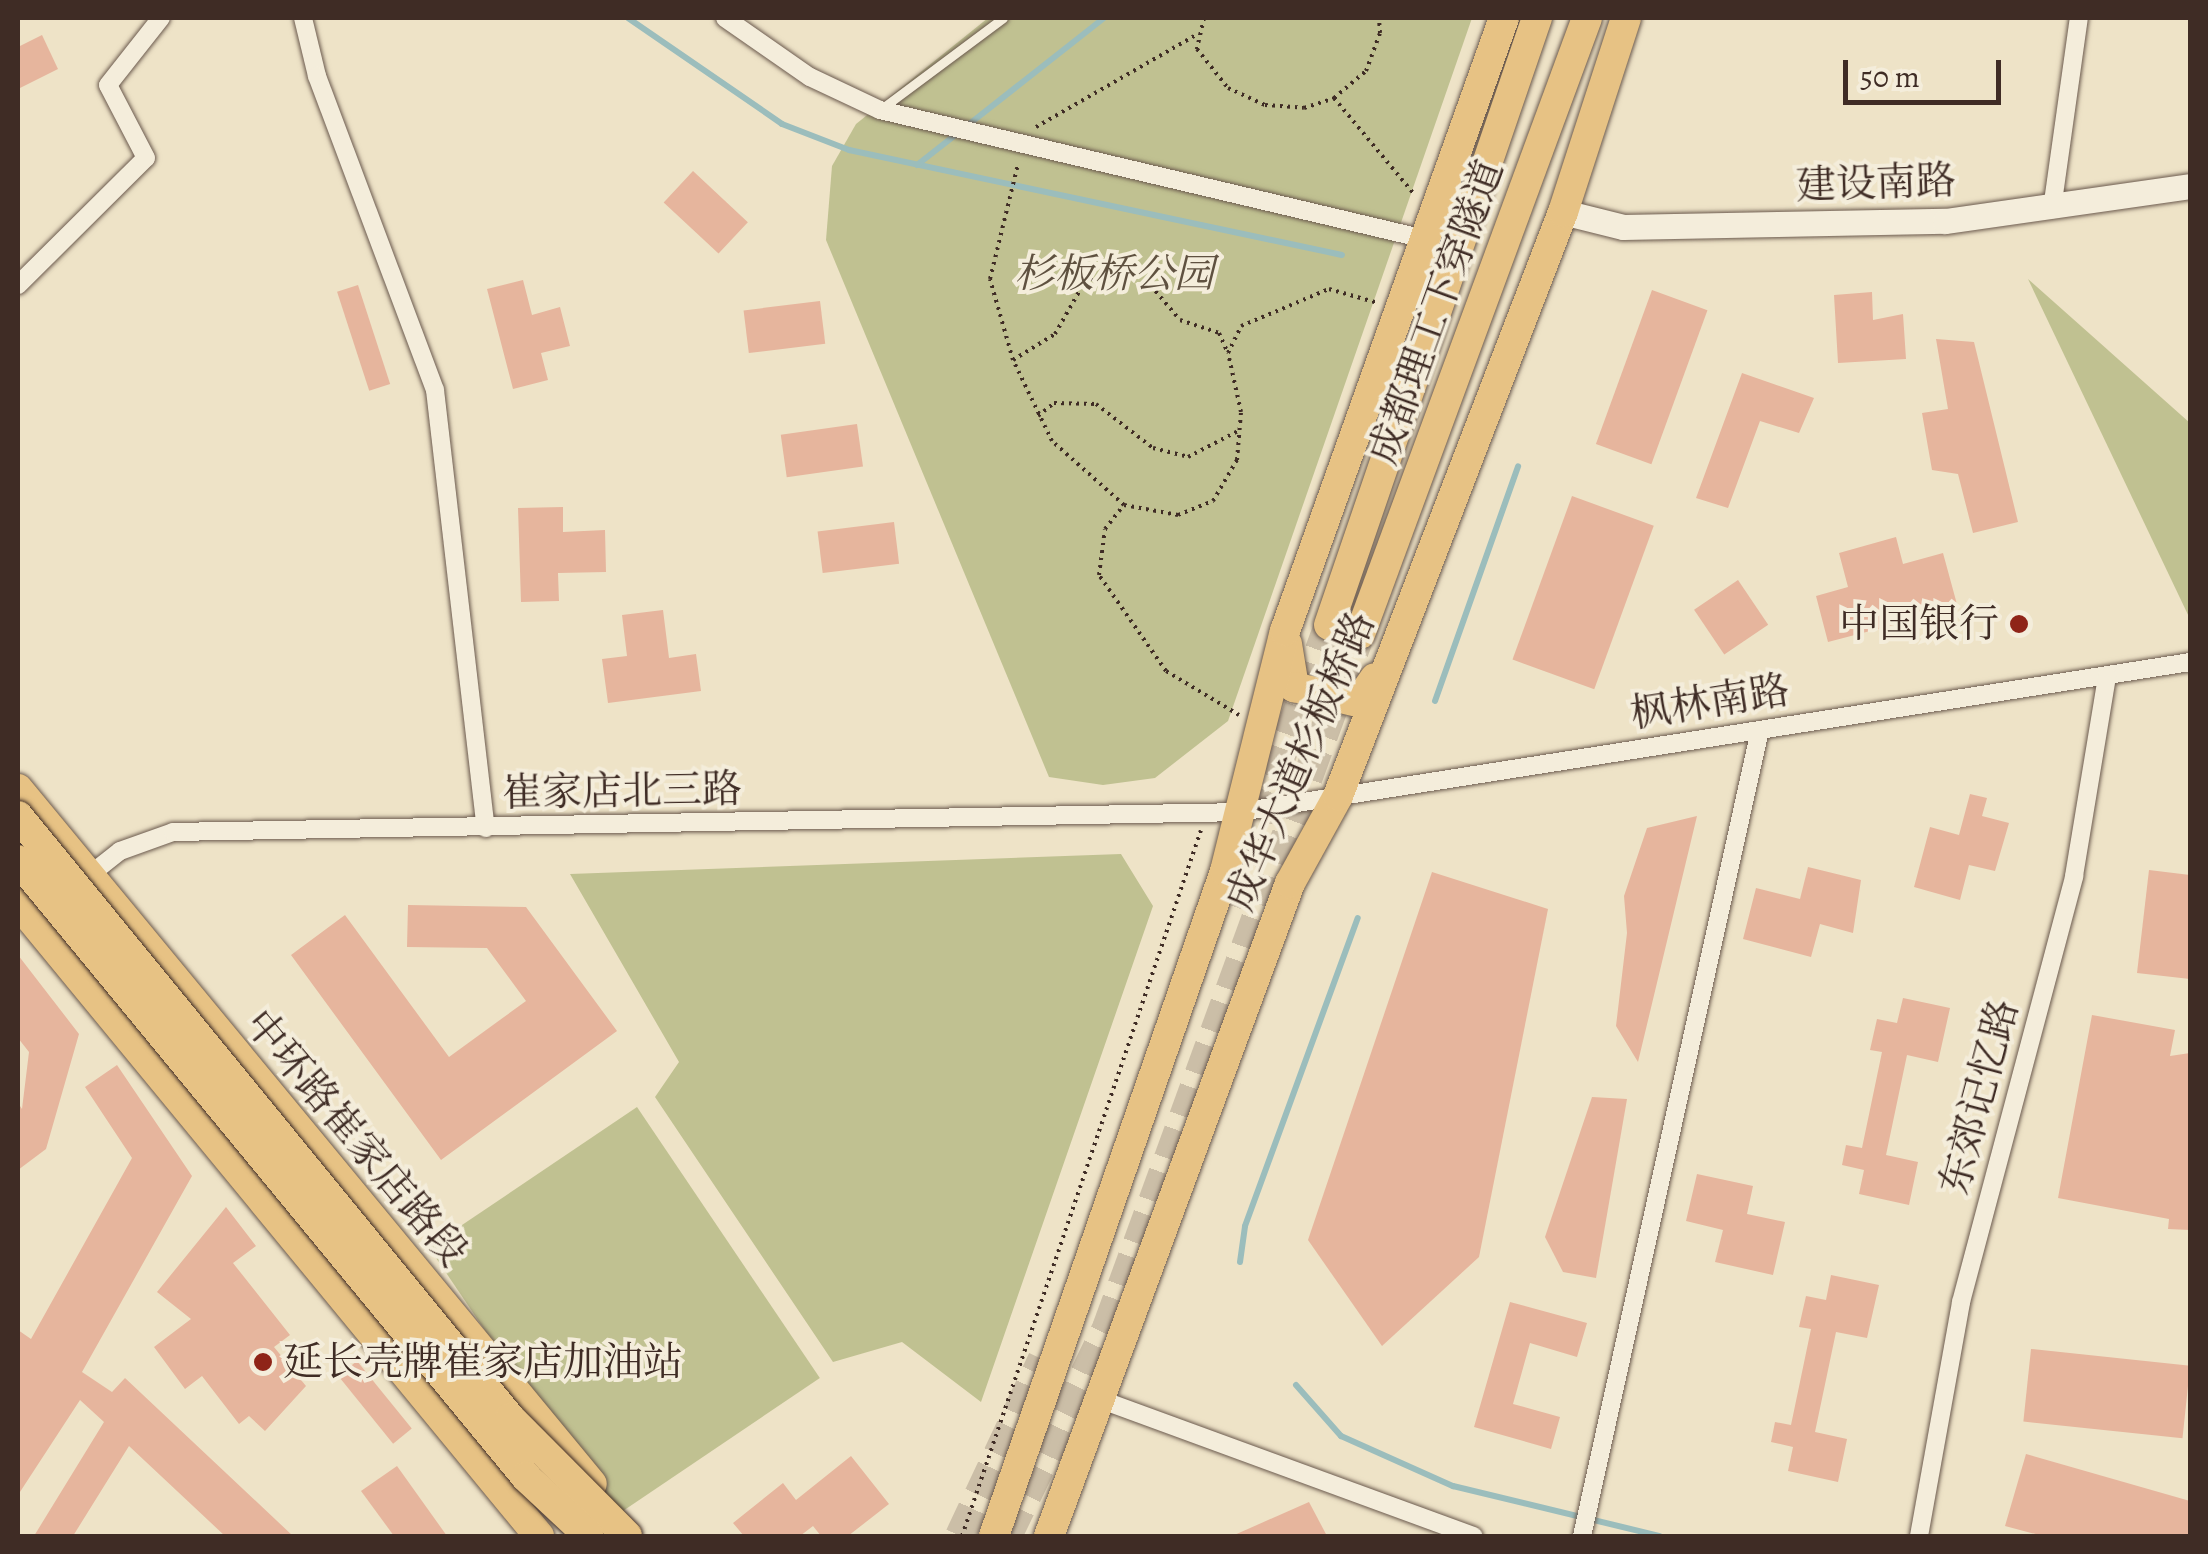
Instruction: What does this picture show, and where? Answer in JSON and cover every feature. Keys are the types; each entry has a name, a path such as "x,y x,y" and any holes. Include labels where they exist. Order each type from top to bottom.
{"main road":[{"name":"成华大道杉板桥路","path":"994,1536 1240,812 1284,631 1504,18"},
{"name":"成都理工下穿隧道","path":"1328,625 1537,18"},
{"name":"成都理工下穿隧道","path":"1360,634 1586,18"},
{"name":"成华大道杉板桥路","path":"1049,1536 1290,884 1338,796 1385,664 1563,212 1626,18"},
{"path":"1284,631 1294,688 1324,698 1358,702 1385,664"},
{"name":"中环路崔家店路段","path":"18,789 635,1536"},
{"path":"18,816 510,1418 627,1536"},
{"path":"18,860 467,1406 589,1536"},
{"path":"27,920 539,1536"}],"street":[{"path":"18,285 146,158 108,85 160,18"},
{"path":"302,18 318,76 435,390 486,828"},
{"path":"725,18 810,77 880,110 1425,239"},
{"path":"2052,209 2080,18"},
{"name":"建设南路","path":"1563,212 1623,228 1945,221 2052,209 2190,186"},
{"name":"枫林南路","path":"1240,812 2190,662"},
{"name":"东郊记忆路","path":"1918,1536 1960,1302 2074,876 2107,676"},
{"path":"1583,1534 1760,730"},
{"name":"崔家店北三路","path":"27,920 120,850 172,832 1240,812"},
{"path":"1099,1399 1474,1536"}],"lane":[{"path":"880,110 1003,18"}],"path":[{"path":"1204,18 1197,48 1228,88 1265,105 1304,108 1334,98 1366,71 1380,34 1379,18"},
{"path":"1012,360 1055,334 1084,283 1109,271 1140,274 1180,320 1220,333 1228,354 1240,430 1237,460 1213,501 1178,515 1124,505 1052,441 1012,360 990,279 1014,168 1028,166 1038,122 1198,34"},
{"path":"1334,98 1420,201"},
{"path":"1228,354 1242,326 1299,297 1328,288 1384,305"},
{"path":"1038,417 1054,403 1096,404 1152,448 1188,457 1240,430"},
{"path":"1124,505 1105,529 1098,575 1166,672 1243,718"}],"green space":[{"name":"杉板桥公园","path":"988,18 1472,18 1228,721 1155,778 1103,785 1049,777 826,240 832,166 856,124"},
{"path":"2028,279 2190,423 2190,619"},
{"path":"1121,854 1153,906 981,1402 902,1342 833,1362 655,1097 679,1062 570,874"},
{"path":"637,1107 820,1378 612,1518 429,1247"}],"building":[{"path":"42,35 58,69 18,89 18,47"},
{"path":"693,171 748,222 719,254 664,202"},
{"path":"523,280 532,315 560,307 570,346 541,353 548,380 513,389 487,289"},
{"path":"358,285 390,384 369,391 337,292"},
{"path":"1652,290 1707,310 1651,464 1596,444"},
{"path":"1872,292 1873,320 1903,314 1906,359 1838,363 1834,295"},
{"path":"820,301 825,344 749,353 744,310"},
{"path":"1936,339 1974,342 2018,522 1973,533 1958,474 1932,470 1922,413 1948,409"},
{"path":"1742,373 1814,398 1799,433 1760,421 1728,508 1696,498"},
{"path":"857,424 863,467 787,477 781,435"},
{"path":"1572,496 1654,526 1594,689 1512,660"},
{"path":"563,507 563,532 605,530 606,572 558,573 559,601 521,602 518,508"},
{"path":"894,522 899,564 823,573 818,531"},
{"path":"1896,537 1903,564 1943,553 1958,608 1828,642 1816,596 1848,587 1839,553"},
{"path":"1738,580 1768,625 1724,654 1694,610"},
{"path":"663,610 669,658 696,654 701,691 608,703 602,659 627,656 622,615"},
{"path":"1970,794 1987,798 1982,816 2009,823 1995,871 1969,865 1960,900 1914,887 1930,827 1959,835"},
{"path":"1697,816 1638,1062 1616,1026 1627,933 1624,896 1647,828"},
{"path":"1808,867 1861,880 1853,933 1820,924 1811,957 1743,939 1756,888 1800,899"},
{"path":"2149,870 2190,875 2190,979 2137,973"},
{"path":"1432,872 1548,909 1479,1257 1382,1346 1308,1240"},
{"path":"408,905 526,907 617,1031 441,1160 291,955 345,915 449,1057 526,1001 487,948 407,947"},
{"path":"18,955 79,1034 46,1149 18,1170 18,1103 22,1109 29,1052 18,1038"},
{"path":"1903,998 1950,1008 1938,1062 1907,1055 1886,1155 1918,1162 1909,1205 1859,1194 1864,1170 1842,1165 1846,1145 1862,1148 1882,1052 1870,1050 1877,1019 1897,1023"},
{"path":"2092,1015 2175,1030 2170,1056 2190,1053 2190,1230 2168,1229 2169,1219 2058,1198"},
{"path":"117,1065 192,1176 82,1372 112,1392 125,1378 293,1536 225,1536 129,1446 73,1536 34,1536 104,1422 80,1400 18,1495 18,1330 31,1339 132,1158 85,1087"},
{"path":"1592,1097 1627,1099 1596,1278 1563,1272 1545,1237"},
{"path":"1697,1174 1753,1186 1747,1214 1785,1222 1773,1275 1715,1262 1723,1230 1686,1221"},
{"path":"226,1207 256,1246 233,1263 290,1335 274,1347 306,1386 265,1431 249,1416 239,1424 202,1376 185,1389 154,1347 191,1319 157,1292"},
{"path":"1831,1275 1879,1285 1867,1338 1836,1332 1815,1432 1847,1439 1838,1482 1788,1471 1793,1447 1771,1442 1775,1422 1791,1425 1811,1329 1799,1327 1806,1296 1826,1300"},
{"path":"1510,1302 1587,1323 1577,1357 1530,1343 1513,1404 1560,1417 1551,1449 1474,1427"},
{"path":"2031,1349 2190,1366 2182,1438 2023,1422"},
{"path":"357,1361 412,1429 393,1444 338,1376"},
{"path":"2026,1454 2190,1501 2190,1536 2043,1536 2005,1526"},
{"path":"851,1456 889,1504 848,1536 821,1536 813,1526 800,1536 744,1536 733,1523 783,1483 796,1500"},
{"path":"397,1466 447,1536 394,1536 361,1491"},
{"path":"1309,1502 1327,1536 1232,1536"}],"waterway":[{"path":"628,18 782,124 849,150 1342,255"},
{"path":"968,125 1104,18"},
{"path":"917,165 958,133"},
{"path":"1435,701 1518,466"},
{"path":"1240,1262 1245,1226 1358,918"},
{"path":"1296,1385 1341,1436 1453,1486 1660,1536"}],"tunnel":[{"path":"1227,904 1329,625"},
{"path":"1007,1536 1107,1328 1360,634"},
{"path":"960,1536 1043,1359"}],"place":[{"name":"中国银行","path":"2019,624"},
{"name":"延长壳牌崔家店加油站","path":"263,1362"}]}
